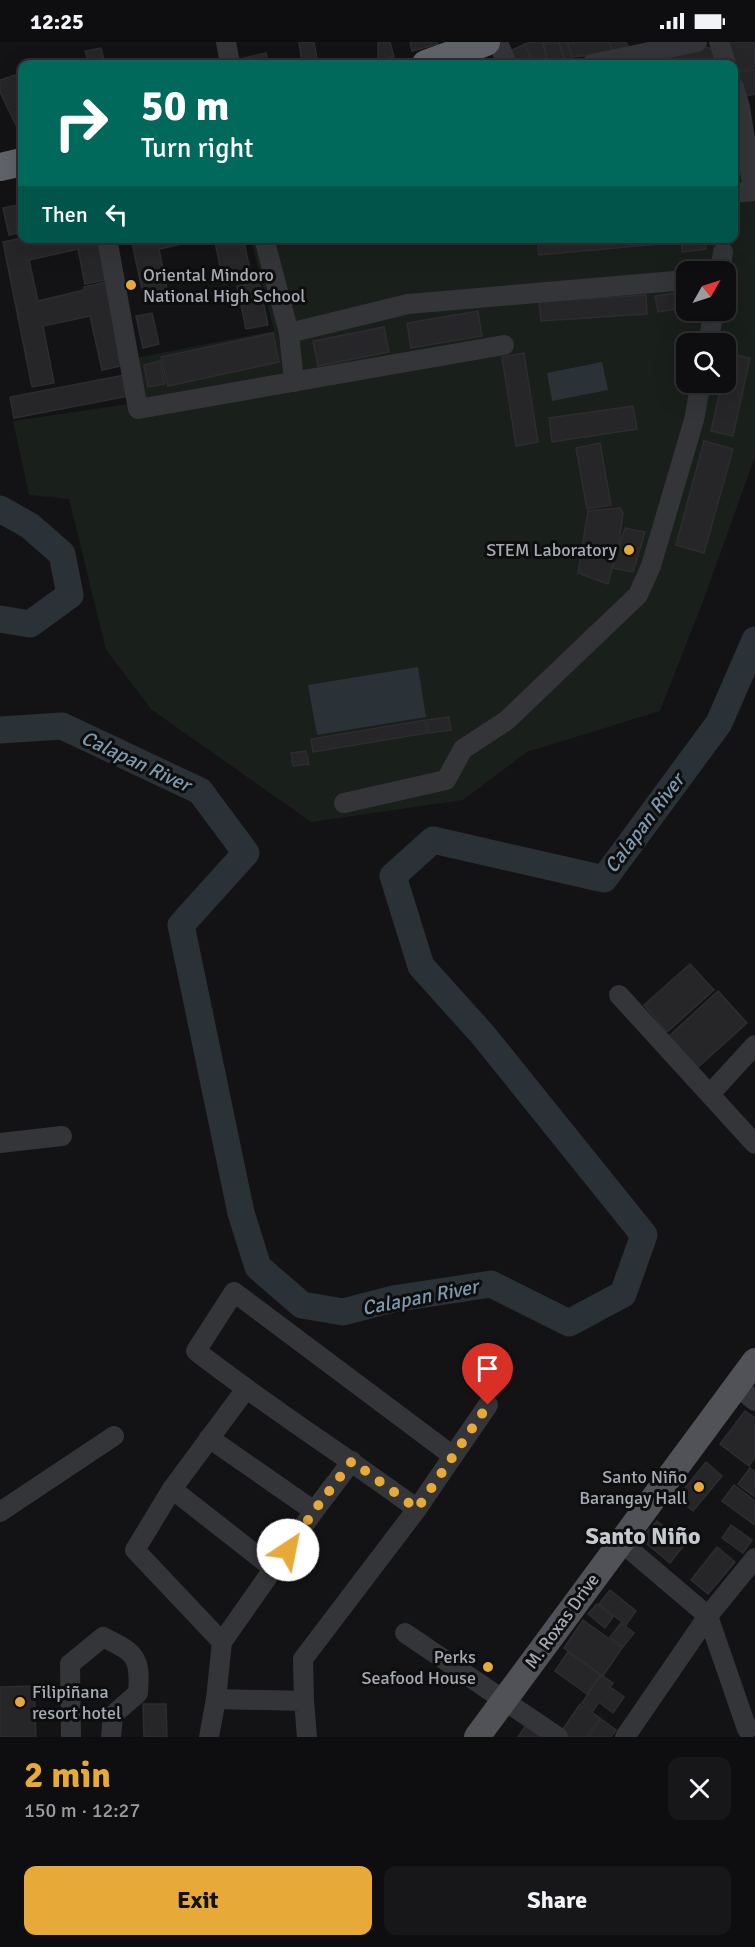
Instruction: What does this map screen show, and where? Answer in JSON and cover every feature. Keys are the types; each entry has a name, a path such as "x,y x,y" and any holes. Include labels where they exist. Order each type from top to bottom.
{"highway":[{"path":"437,60 486,42"},
{"path":"0,167 18,163"}],"main road":[{"name":"M. Roxas Drive","path":"477,1737 621,1542 746,1394 755,1361"}],"street":[{"path":"226,42 230,60"},
{"path":"498,42 505,60"},
{"path":"611,60 697,42"},
{"path":"719,42 725,60"},
{"path":"743,107 747,192"},
{"path":"107,243 138,409 504,345"},
{"path":"265,243 289,333 294,382"},
{"path":"289,333 408,304 676,281"},
{"path":"344,803 446,780 463,748 506,721 638,595 651,566 694,420 698,393"},
{"path":"619,996 754,1141"},
{"path":"710,1094 755,1045"},
{"path":"0,1143 62,1136"},
{"path":"417,1509 352,1461 246,1389 196,1351 234,1292 453,1456"},
{"path":"222,1642 135,1550 172,1490 246,1389"},
{"path":"307,1737 303,1659 417,1509 488,1405"},
{"path":"0,1512 114,1436"},
{"path":"209,1438 314,1511"},
{"path":"209,1737 222,1642 352,1461"},
{"path":"172,1490 274,1569"},
{"path":"621,1542 708,1616 749,1732"},
{"path":"625,1737 708,1616 755,1558"},
{"path":"405,1633 558,1737"},
{"path":"71,1737 70,1664 103,1637 129,1650 140,1670 138,1693 113,1715 111,1737"},
{"path":"216,1699 304,1701"}],"shaded area":[{"path":"755,200 755,457 702,604 660,711 527,752 463,800 311,822 152,710 106,650 69,499 29,495 13,421 135,403 125,360 274,331 252,243 738,243 738,202"},
{"path":"602,362 608,390 552,401 547,373"},
{"path":"418,667 426,717 317,735 308,685"}],"building":[{"path":"299,42 314,42 317,60 301,60"},
{"path":"378,42 390,42 394,57 378,60"},
{"path":"410,42 437,42 438,44 412,51"},
{"path":"542,42 547,60 531,60 525,44"},
{"path":"543,42 559,42 564,60 548,60"},
{"path":"559,42 567,42 573,60 565,60"},
{"path":"567,42 609,42 614,53 572,57"},
{"path":"609,42 626,42 629,49 613,52"},
{"path":"725,42 755,42 755,67 738,71 738,60 732,60"},
{"path":"525,44 531,60 513,60 510,51"},
{"path":"707,47 713,50 716,60 672,60 671,56"},
{"path":"101,48 104,60 88,60 85,51"},
{"path":"266,53 268,60 240,60"},
{"path":"670,57 670,60 654,60"},
{"path":"755,69 755,94 742,97 738,73"},
{"path":"18,74 18,129 0,92 0,80"},
{"path":"738,152 744,152 745,170 738,171"},
{"path":"18,205 18,233 9,235 3,208"},
{"path":"18,239 18,243 98,243 106,280 85,284 78,249 29,260 38,301 107,282 125,365 102,370 90,316 43,326 54,383 32,387 3,242"},
{"path":"132,243 186,243 159,249 167,289 143,294"},
{"path":"215,243 244,243 252,278 224,284"},
{"path":"538,243 670,243 539,255"},
{"path":"681,243 705,243 706,249 682,252"},
{"path":"259,282 268,325 246,329 237,286"},
{"path":"676,293 676,309 658,312 655,296"},
{"path":"646,295 647,314 541,321 539,302"},
{"path":"478,311 482,336 411,348 407,323"},
{"path":"152,313 159,344 143,348 136,316"},
{"path":"384,327 389,352 318,366 313,341"},
{"path":"273,333 279,362 168,386 161,357"},
{"path":"524,353 538,442 516,446 502,357"},
{"path":"736,355 750,358 733,436 711,431 720,393 736,393"},
{"path":"160,361 165,384 148,387 144,365"},
{"path":"125,375 129,396 14,418 10,397"},
{"path":"633,406 637,429 552,442 549,418"},
{"path":"704,441 733,449 704,553 676,545"},
{"path":"600,443 611,505 587,509 576,448"},
{"path":"620,508 623,513 619,542 608,584 578,573 588,511"},
{"name":"STEM Laboratory","path":"625,528 645,532 633,572 612,568"},
{"path":"449,717 451,730 429,733 427,720"},
{"path":"425,720 427,733 313,752 311,739"},
{"path":"306,751 309,764 293,766 291,753"},
{"path":"690,964 714,990 667,1032 644,1005"},
{"path":"718,991 747,1023 696,1069 668,1037"},
{"path":"745,1411 755,1418 755,1457 749,1466 720,1444"},
{"name":"Santo Niño Barangay Hall","path":"706,1462 722,1476 693,1511 677,1498"},
{"path":"750,1468 755,1472 755,1497 738,1484"},
{"path":"734,1485 755,1501 755,1525 722,1501"},
{"path":"657,1521 685,1544 670,1563 641,1539"},
{"path":"731,1525 752,1540 743,1553 722,1538"},
{"path":"717,1547 735,1562 708,1594 691,1580"},
{"path":"610,1590 636,1611 626,1625 599,1604"},
{"path":"597,1604 613,1617 605,1628 588,1614"},
{"path":"583,1620 622,1648 603,1676 564,1648"},
{"path":"621,1623 634,1633 623,1647 610,1637"},
{"path":"568,1652 600,1675 587,1694 555,1671"},
{"path":"601,1675 613,1683 610,1687 624,1697 613,1713 599,1702 593,1711 582,1703"},
{"path":"34,1686 36,1737 0,1737 0,1687"},
{"path":"143,1704 166,1704 167,1737 144,1737"},
{"path":"580,1704 600,1718 587,1737 568,1737 561,1732"},
{"path":"601,1719 616,1730 611,1737 589,1737"},
{"path":"526,1725 543,1737 518,1737"}],"waterway":[{"name":"Calapan River","path":"0,509 30,526 62,554 70,595 30,624 0,619"},
{"name":"Calapan River","path":"0,730 62,726 200,791 246,853 181,925 241,1213 258,1267 302,1305 343,1312 393,1299 491,1284 569,1323 623,1294 644,1235 483,1035 421,966 393,876 433,840 604,879 719,723 755,640"}],"place":[{"name":"Oriental Mindoro National High School","path":"131,285"},
{"name":"STEM Laboratory","path":"629,550"},
{"name":"Santo Niño Barangay Hall","path":"699,1487"},
{"name":"Perks Seafood House","path":"488,1667"},
{"name":"Filipiñana resort hotel","path":"20,1702"}],"district":[{"name":"Santo Niño","path":"643,1536"}],"route":[{"path":"288,1550 352,1461 417,1509 488,1405"}]}
